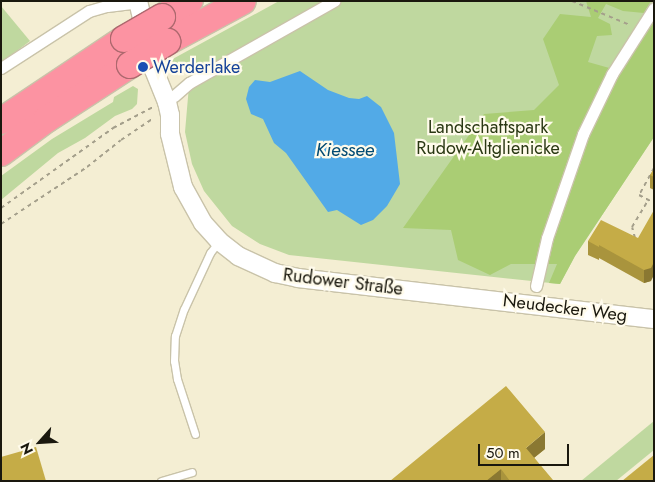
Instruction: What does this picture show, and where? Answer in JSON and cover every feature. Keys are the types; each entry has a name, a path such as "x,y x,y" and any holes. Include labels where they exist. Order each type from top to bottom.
{"highway":[{"path":"1,121 124,39 190,1"},
{"path":"1,153 47,119 142,68 167,42 243,1"}],"street":[{"path":"174,96 189,83 334,1"},
{"path":"1,68 89,11 138,2"},
{"name":"Rudower Straße","path":"138,2 142,68 167,102 170,115 170,134 179,173 186,193 203,223 219,240 249,262 288,276 475,298"},
{"path":"536,286 547,238 583,134 612,74 654,8"},
{"name":"Neudecker Weg","path":"475,298 654,319"}],"lane":[{"path":"195,434 174,361 176,336 184,310 210,253 219,240"},
{"path":"161,481 192,472"}],"path":[{"path":"572,1 640,29"},
{"path":"1,208 113,128 150,110"},
{"path":"1,224 87,167 121,140 152,119"},
{"path":"654,168 639,195 654,203"},
{"path":"638,245 632,227 648,200"}],"green space":[{"name":"Landschaftspark Rudow-Altglienicke","path":"279,1 654,1 654,137 575,256 560,284 289,255 260,244 232,226 204,191 192,164 185,132 190,74 169,61"},
{"path":"586,1 651,1 644,13 623,11 606,4 598,18 610,24 612,35 597,36 588,62 620,71 654,19 654,137 575,256 560,284 549,283 557,264 511,264 490,275 458,260 451,230 403,228 484,114 534,110 559,85 543,39 560,14 591,17"},
{"path":"1,6 30,41 1,63"},
{"path":"133,86 138,89 137,104 132,109 115,116 85,138 58,153 1,200 1,176 52,139 113,102 114,97"},
{"path":"654,421 654,450 616,481 581,481"}],"water":[{"name":"Kiessee","path":"300,71 328,90 349,98 359,99 367,96 381,107 394,133 400,184 387,206 373,220 361,225 337,210 328,212 286,153 274,143 263,119 251,114 246,99 249,87 255,80 270,82"}],"building":[{"path":"654,169 654,177 650,175"},
{"path":"654,210 654,262 651,268 644,270 599,245 599,247 588,241 601,220 638,238"},
{"path":"506,386 545,432 526,448 553,480 510,481 501,469 486,481 390,481"},
{"path":"36,447 46,481 1,481 1,457"},
{"path":"654,455 654,481 622,481"}],"place":[{"name":"Werderlake","path":"143,67"}]}
